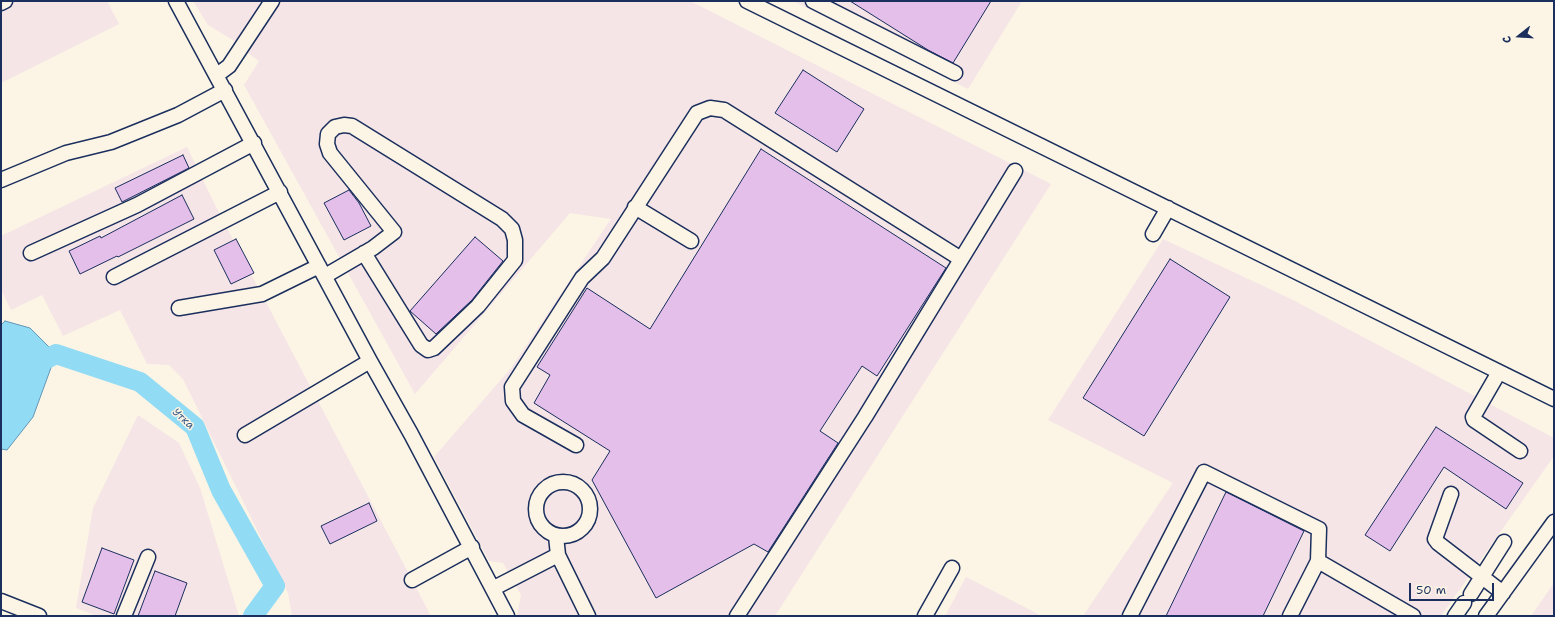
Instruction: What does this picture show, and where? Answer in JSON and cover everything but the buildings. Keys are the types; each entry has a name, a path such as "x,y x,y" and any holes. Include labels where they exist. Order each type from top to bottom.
{"street":[{"path":"1,3 5,1"},
{"path":"176,1 254,143 370,361 412,434 472,546 494,588 504,615"},
{"path":"217,75 229,66 272,1"},
{"path":"747,1 843,50 1168,208 1554,399"},
{"path":"813,1 955,73"},
{"path":"1,180 66,153 111,142 178,115 225,90"},
{"path":"576,445 523,415 513,401 512,387 582,278 604,258 696,113 710,108 724,110 961,259"},
{"path":"179,308 262,294 364,253 394,232 330,153 327,144 328,134 335,127 344,125 352,126 502,218 512,229 515,240 515,260 478,306 434,348 428,350 421,345 364,253"},
{"path":"31,254 137,205 254,143"},
{"path":"737,616 865,417 1015,171"},
{"path":"114,277 280,192"},
{"path":"635,207 691,241"},
{"path":"1153,234 1168,208"},
{"path":"244,435 370,361"},
{"path":"1499,372 1473,417 1474,420 1520,451"},
{"path":"1130,616 1204,472 1319,529 1318,561 1290,616"},
{"path":"1451,494 1435,539 1438,543 1503,593"},
{"path":"1486,616 1503,593 1549,540 1554,522"},
{"path":"556,536 558,555 588,616"},
{"path":"1455,616 1483,577 1504,542"},
{"path":"412,580 472,546"},
{"path":"494,588 558,555"},
{"path":"124,616 148,557"},
{"path":"1318,561 1413,616"},
{"path":"925,616 952,568"},
{"path":"1,601 39,616"}],"shaded area":[{"path":"1,1 107,1 119,24 1,83"},
{"path":"193,1 690,1 1051,184 775,616 517,616 521,595 503,563 489,561 434,457 511,368 611,219 570,213 415,394 244,85 259,61 248,53 243,46 208,25"},
{"path":"793,1 1022,1 968,89"},
{"path":"187,147 218,211 431,616 292,616 288,593 183,379 169,365 147,364 120,310 63,336 42,295 11,310 1,290 1,236"},
{"path":"1163,239 1291,299 1554,438 1554,456 1441,616 1083,616 1173,483 1048,420"},
{"path":"138,415 179,443 200,488 239,616 97,616 76,608 93,508"},
{"path":"966,577 1042,616 945,616"},
{"path":"1554,583 1554,616 1531,616"}],"water":[{"path":"5,321 30,328 56,354 33,417 7,450 1,449 1,325"}],"waterway":[{"name":"Утка","path":"1,380 7,380 56,354 140,382 195,427 221,490 275,586 253,616"}]}
